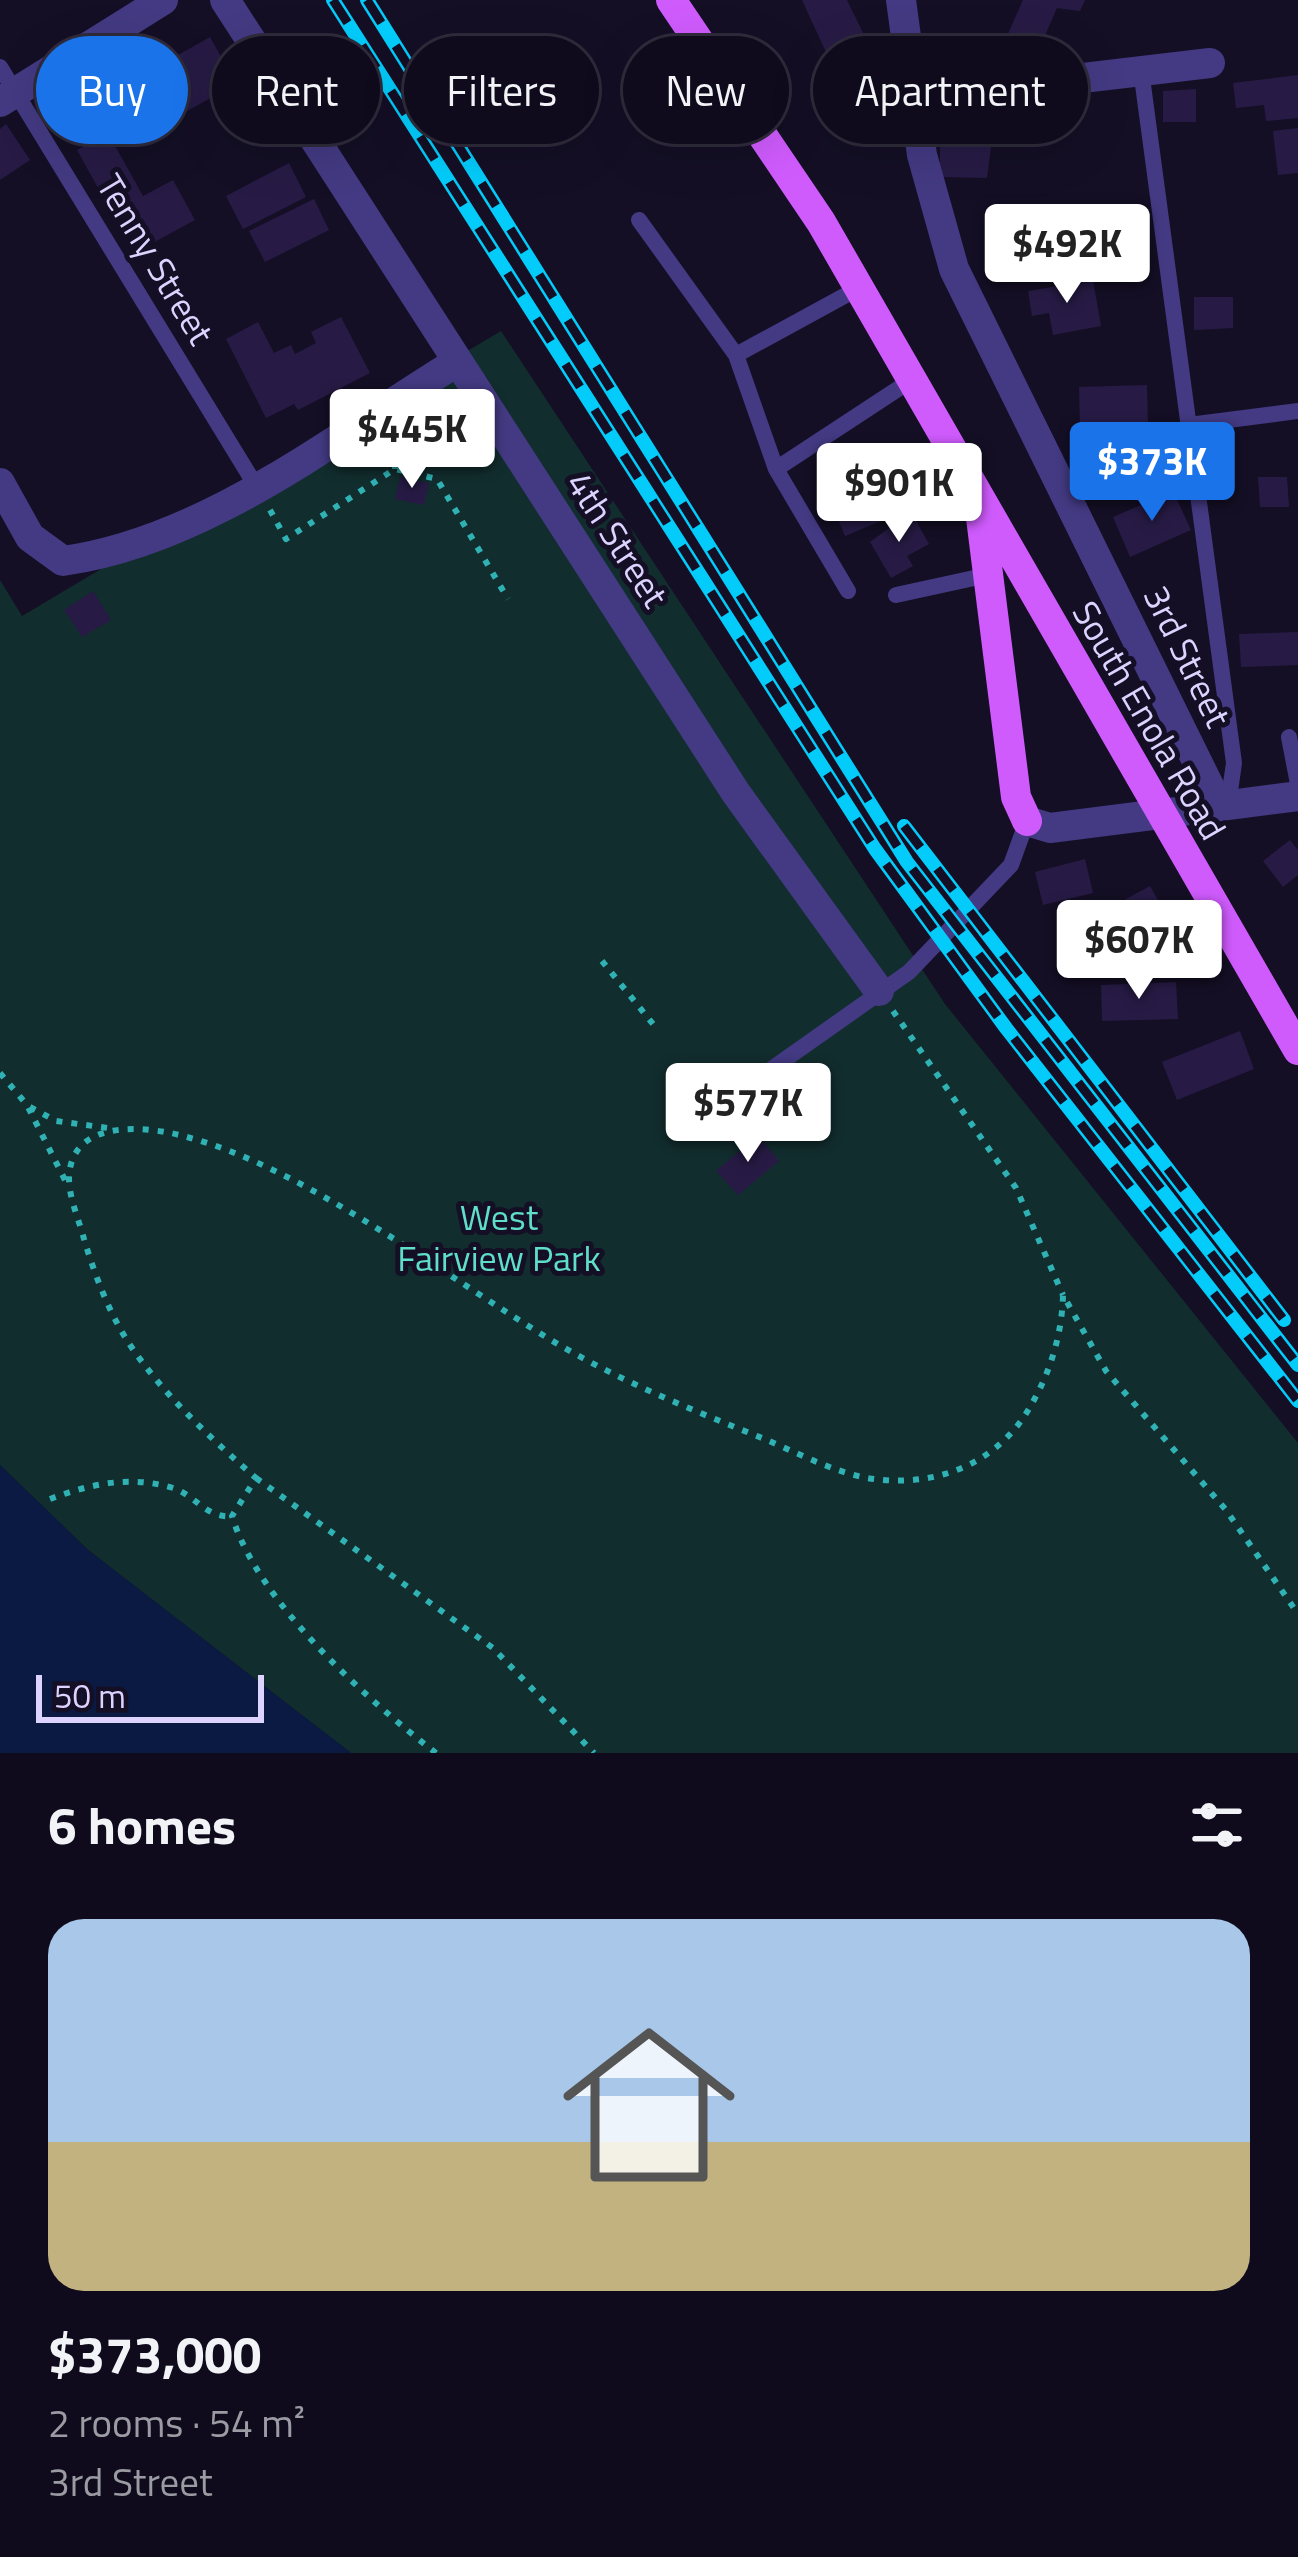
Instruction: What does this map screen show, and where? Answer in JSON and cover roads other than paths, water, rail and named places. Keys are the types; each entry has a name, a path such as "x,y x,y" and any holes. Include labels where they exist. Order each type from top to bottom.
{"main road":[{"name":"South Enola Road","path":"671,0 760,125 1298,1050"},
{"path":"979,500 1016,797 1027,820"}],"street":[{"path":"5,87 163,0"},
{"name":"4th Street","path":"225,0 736,794 879,991"},
{"name":"3rd Street","path":"901,0 906,36"},
{"path":"1088,77 1210,62"},
{"name":"3rd Street","path":"923,144 937,219 954,269 1223,806"},
{"path":"0,483 30,536 63,561 110,555 256,486 457,362"},
{"path":"1027,820 1050,828 1298,796"}],"lane":[{"path":"1142,70 1234,763 1223,806"},
{"name":"Tenny Street","path":"5,87 256,486"},
{"path":"639,220 736,355 776,469 848,591"},
{"path":"736,355 857,289"},
{"path":"776,469 910,381"},
{"path":"1189,425 1298,411"},
{"path":"896,595 988,575"},
{"path":"1289,737 1298,784"},
{"path":"695,1123 909,972 1011,865 1027,820"}],"water":[{"path":"0,1465 88,1550 351,1753 0,1753"}],"railway":[{"path":"333,0 875,849 1006,1028 1298,1401"},
{"path":"367,0 907,862 1298,1365"},
{"path":"904,826 1284,1320"}],"park label":[{"name":"West Fairview Park","path":"499,1236"}]}
